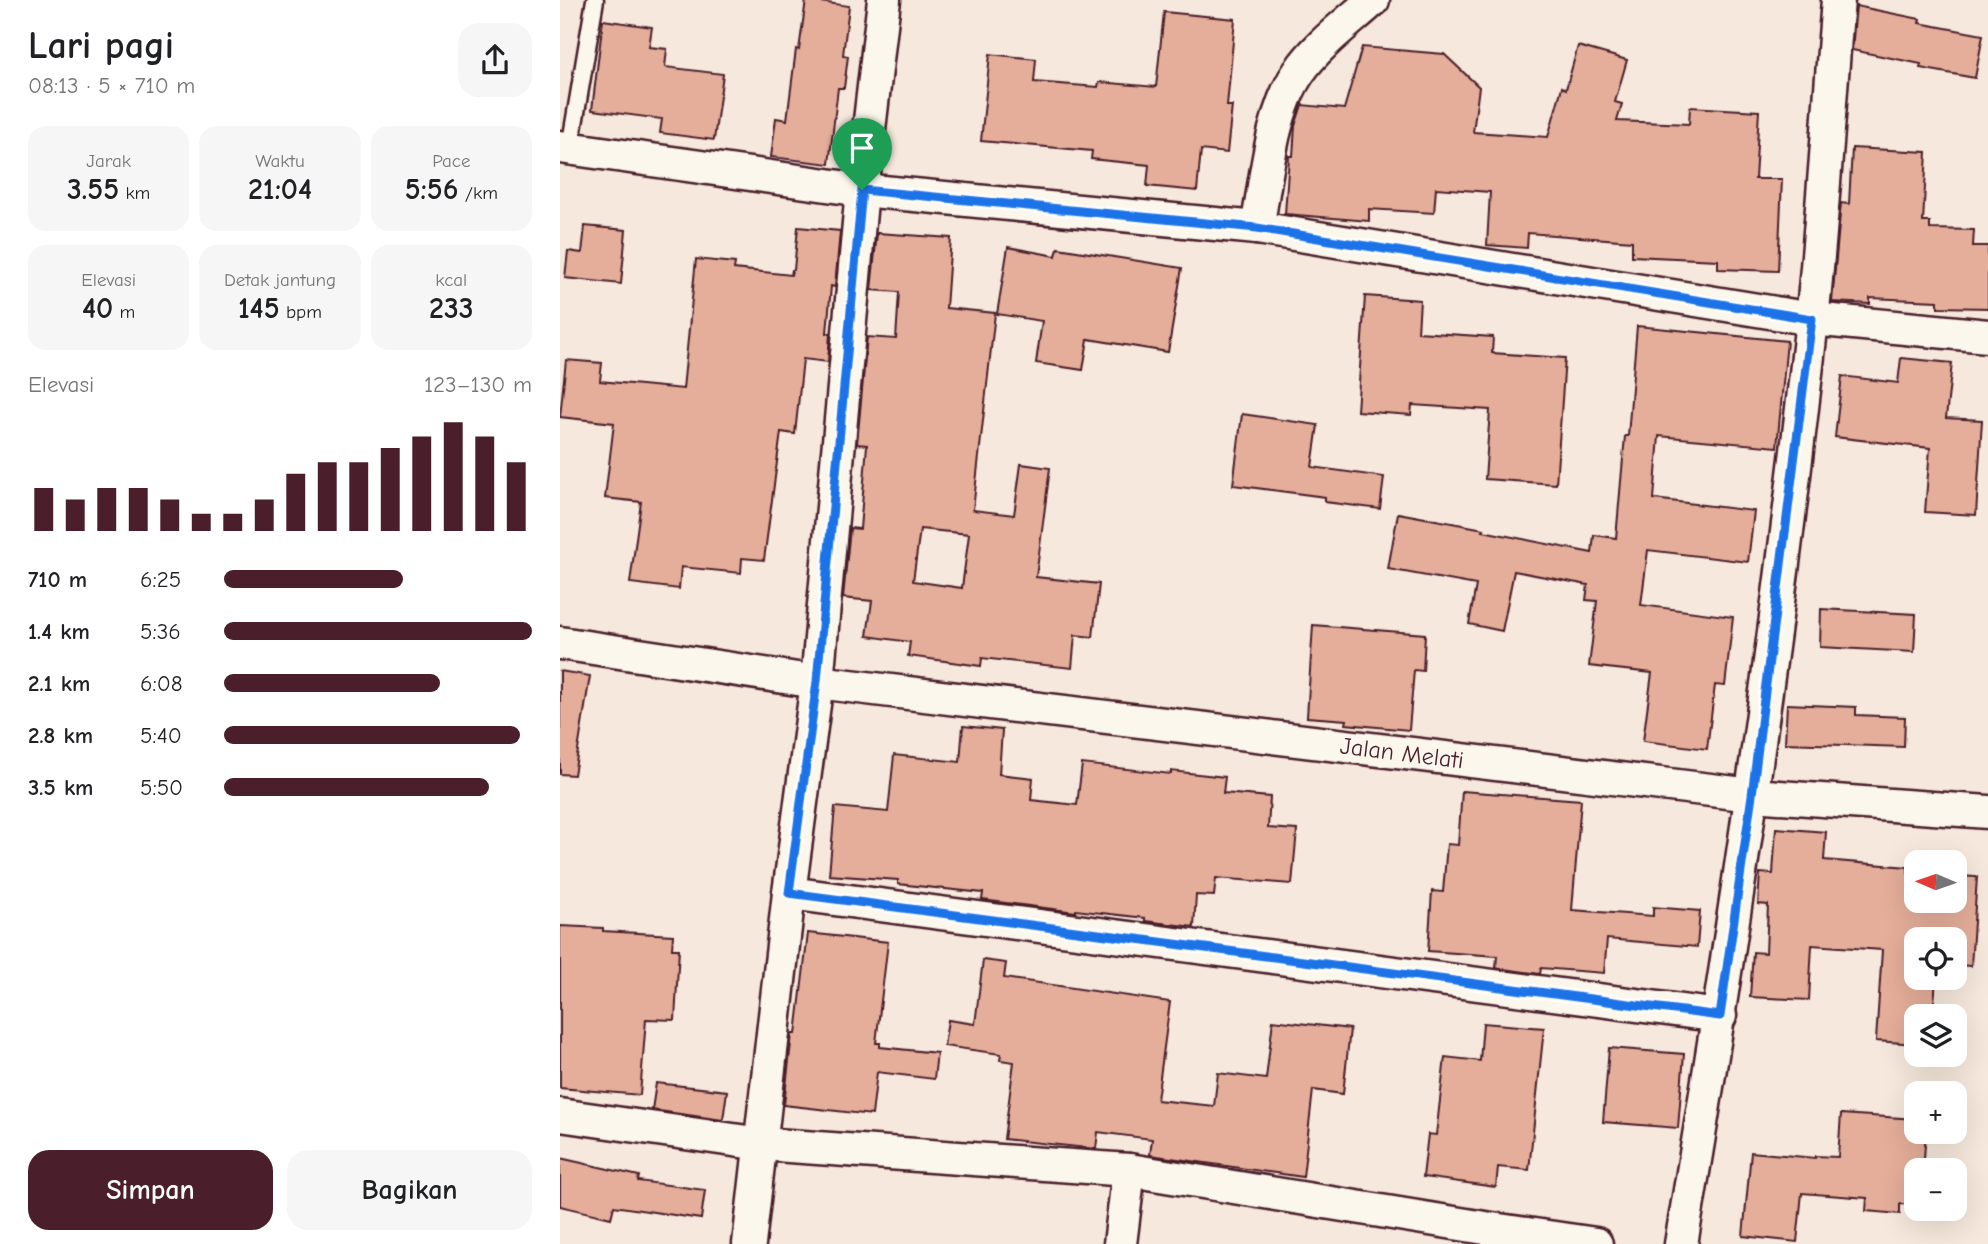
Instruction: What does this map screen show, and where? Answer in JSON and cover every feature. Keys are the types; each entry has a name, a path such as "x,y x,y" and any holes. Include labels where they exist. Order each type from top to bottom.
{"street":[{"path":"749,1244 789,893 817,681 862,190 884,0"},
{"path":"1257,228 1278,118 1291,84 1301,68 1318,50 1373,0"},
{"path":"1681,1244 1720,1016 1752,795 1812,319 1838,0"},
{"path":"565,147 862,190 1257,228 1812,319 1988,336"},
{"name":"Jalan Melati","path":"560,643 817,681 1752,795 1988,812"},
{"path":"789,893 1720,1016"},
{"path":"560,1115 761,1144 1129,1170 1484,1236 1596,1244"},
{"path":"1120,1244 1129,1170"}],"lane":[{"path":"565,147 595,0"}],"building":[{"path":"806,0 849,6 843,55 848,56 844,88 838,88 829,164 771,157 776,118 787,120 796,49 799,50"},
{"path":"1856,6 1920,19 1919,23 1983,35 1975,78 1920,68 1921,64 1852,50"},
{"path":"1164,12 1235,19 1227,106 1232,106 1227,153 1201,150 1197,191 1147,186 1149,165 1091,159 1092,151 981,141 990,54 1036,59 1034,82 1098,87 1099,82 1156,87"},
{"path":"603,20 652,27 649,47 667,49 665,67 723,74 714,140 660,133 662,119 592,110"},
{"path":"1578,46 1627,60 1615,102 1622,104 1617,121 1689,124 1690,107 1759,111 1755,179 1782,179 1778,271 1718,269 1718,260 1632,256 1632,241 1528,233 1527,248 1487,245 1490,192 1436,188 1434,213 1369,209 1369,221 1285,214 1289,156 1293,156 1295,126 1302,105 1344,109 1362,47 1444,54 1479,87 1473,132 1548,137 1562,87 1566,89"},
{"path":"1852,148 1927,152 1923,222 1930,222 1930,229 1974,230 1973,246 1988,246 1988,308 1938,307 1938,301 1870,298 1870,304 1832,302 1841,203 1849,204"},
{"path":"585,226 626,230 621,284 565,278 568,251 582,253"},
{"path":"798,227 840,231 835,287 831,286 827,333 830,333 828,362 803,359 795,434 781,432 764,560 742,558 741,573 681,567 679,589 630,583 641,502 605,498 614,423 560,417 566,360 602,363 600,381 683,389 696,259 735,263 734,269 791,275 794,270"},
{"path":"877,233 951,238 946,308 995,313 973,510 1014,515 1021,464 1050,468 1036,577 1099,584 1093,637 1075,635 1072,668 982,658 981,666 908,656 910,642 867,636 872,601 843,598 850,528 860,529 867,445 857,444 867,337 896,339 899,292 871,290","holes":["920,529 969,534 962,588 913,581"]},
{"path":"1008,247 1056,256 1058,248 1182,268 1168,352 1088,339 1083,370 1036,363 1042,321 997,314"},
{"path":"1365,296 1420,300 1418,332 1493,337 1492,353 1565,358 1556,484 1485,479 1490,410 1412,405 1411,415 1357,411"},
{"path":"1637,326 1787,341 1777,447 1659,436 1654,499 1754,511 1748,562 1648,550 1641,605 1733,617 1725,686 1715,685 1707,749 1643,741 1652,673 1589,666 1597,601 1586,600 1588,585 1514,571 1502,631 1469,624 1476,585 1388,569 1398,513 1592,553 1594,535 1616,538"},
{"path":"1901,358 1952,363 1946,418 1982,420 1976,515 1925,512 1930,448 1835,437 1842,376 1898,383"},
{"path":"1242,414 1318,425 1312,467 1384,477 1380,509 1325,502 1325,497 1233,485"},
{"path":"1821,609 1916,614 1914,652 1820,647"},
{"path":"1313,625 1425,634 1423,671 1414,670 1409,730 1307,717"},
{"path":"560,671 590,676 574,775 560,774"},
{"path":"1787,704 1856,707 1856,715 1905,717 1904,747 1785,743"},
{"path":"963,726 1002,730 999,774 1033,778 1031,800 1077,805 1082,764 1225,777 1223,793 1270,797 1268,828 1297,830 1292,884 1216,878 1214,896 1196,895 1194,927 1145,921 1145,918 982,900 983,893 898,884 898,880 829,875 835,807 888,812 894,755 960,762"},
{"path":"1462,791 1581,800 1572,910 1653,916 1653,907 1700,911 1697,947 1607,939 1604,973 1541,968 1540,974 1496,968 1497,956 1428,951 1432,891 1443,892 1447,844 1458,845"},
{"path":"1776,828 1826,832 1824,860 1904,867 1904,914 1967,914 1967,877 1977,877 1971,966 1967,966 1967,927 1904,927 1904,990 1935,990 1934,1004 1904,1004 1904,1043 1876,1041 1882,950 1812,945 1809,1000 1750,997 1753,952 1766,953 1768,905 1758,904 1760,873 1773,874"},
{"path":"560,926 673,935 672,949 679,949 675,1020 646,1019 640,1095 560,1088"},
{"path":"808,933 888,942 876,1043 880,1043 880,1047 937,1053 934,1079 877,1072 872,1115 784,1105"},
{"path":"983,960 1006,963 1004,978 1170,1002 1157,1100 1214,1106 1218,1073 1266,1079 1273,1020 1350,1029 1343,1094 1313,1090 1303,1177 1150,1155 1152,1139 1098,1132 1096,1149 1004,1139 1014,1062 1000,1060 1001,1054 944,1046 948,1020 975,1024"},
{"path":"1483,1023 1544,1028 1529,1170 1498,1167 1496,1187 1423,1177 1428,1134 1436,1135 1445,1057 1480,1061"},
{"path":"1609,1048 1684,1054 1678,1128 1603,1122"},
{"path":"656,1083 727,1091 723,1120 652,1110"},
{"path":"1841,1114 1904,1118 1904,1144 1925,1144 1924,1158 1904,1158 1904,1204 1900,1204 1900,1214 1866,1211 1867,1198 1802,1193 1797,1242 1743,1236 1751,1152 1815,1158 1838,1157"},
{"path":"560,1158 639,1176 638,1181 705,1190 701,1219 614,1206 611,1218 560,1206"}],"route":[{"path":"862,190 1257,228 1812,319 1752,795 1720,1016 789,893 817,681 862,190"}]}
